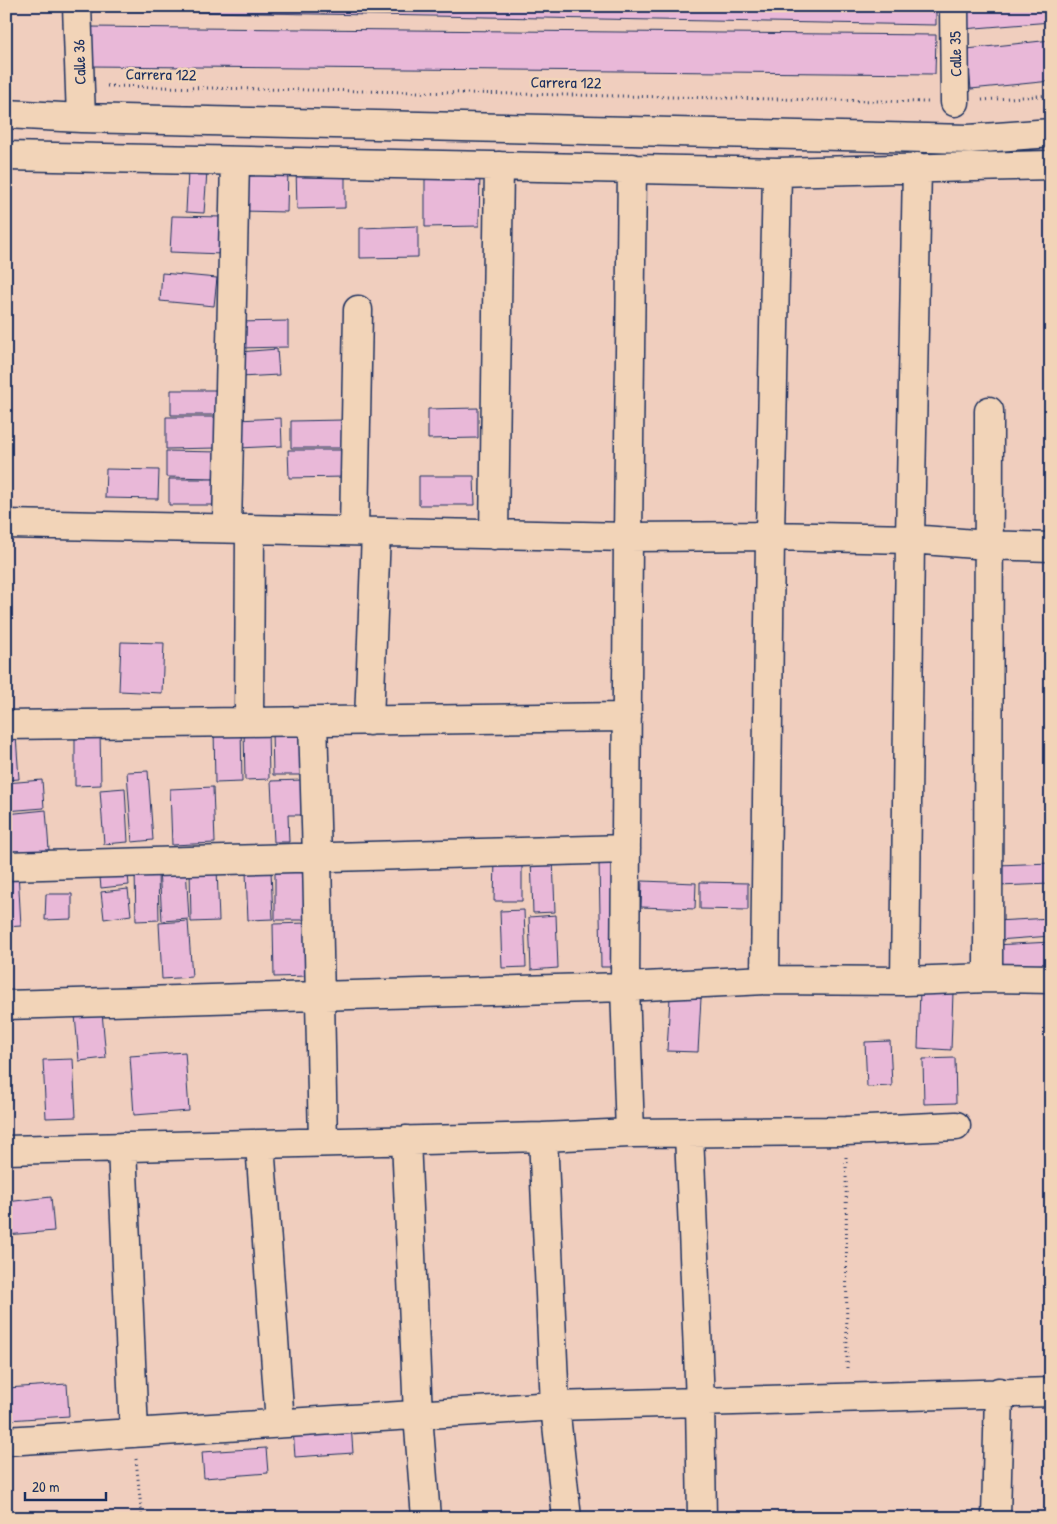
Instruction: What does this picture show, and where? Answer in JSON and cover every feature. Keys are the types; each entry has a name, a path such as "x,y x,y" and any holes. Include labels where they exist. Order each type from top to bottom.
{"street":[{"name":"Calle 36","path":"77,6 82,118"},
{"name":"Calle 35","path":"954,6 955,102"},
{"path":"6,114 82,118 969,140 1051,133"},
{"path":"6,156 777,172 1051,165"},
{"path":"235,161 238,528 249,722"},
{"path":"494,535 499,166"},
{"path":"630,1133 625,987 632,168"},
{"path":"905,981 910,539 917,168"},
{"path":"765,980 770,536 777,172"},
{"path":"358,310 365,532 368,721"},
{"path":"988,978 989,411"},
{"path":"6,524 494,535 628,537 770,536 910,539 988,545 1051,547"},
{"path":"6,725 627,717"},
{"path":"313,721 323,1142"},
{"path":"6,866 626,849"},
{"path":"6,1005 625,987 765,980 1051,979"},
{"path":"6,1150 543,1137 630,1133 689,1134 846,1131 956,1126"},
{"path":"689,1134 700,1402 702,1518"},
{"path":"543,1137 555,1406 567,1518"},
{"path":"406,1140 418,1415 426,1518"},
{"path":"260,1144 280,1423"},
{"path":"122,1147 134,1433"},
{"path":"996,1518 999,1392"},
{"path":"6,1441 555,1406 1051,1392"}],"path":[{"name":"Carrera 122","path":"80,85 955,102 1051,94"},
{"path":"846,1131 847,1397"},
{"path":"134,1433 142,1518"}],"building":[{"path":"91,6 936,6 936,25 91,10"},
{"path":"961,6 1051,6 1051,22 963,29"},
{"path":"89,27 936,35 935,74 88,66"},
{"path":"1051,40 1051,81 971,89 967,49"},
{"path":"243,166 288,168 287,212 242,211"},
{"path":"296,167 345,167 345,208 297,209"},
{"path":"188,171 207,172 204,213 186,212"},
{"path":"480,173 479,226 425,227 425,174"},
{"path":"172,216 223,217 222,254 170,252"},
{"path":"418,226 418,257 360,258 360,228"},
{"path":"162,273 217,278 214,306 160,301"},
{"path":"288,321 288,347 238,348 238,322"},
{"path":"277,349 279,375 240,377 239,352"},
{"path":"171,390 218,390 218,415 171,415"},
{"path":"478,408 478,438 428,439 428,409"},
{"path":"166,417 217,417 217,448 166,449"},
{"path":"281,418 282,446 238,448 237,420"},
{"path":"343,420 343,448 291,448 291,421"},
{"path":"288,450 344,450 345,477 289,478"},
{"path":"166,451 220,452 219,478 166,477"},
{"path":"106,469 159,470 158,499 105,498"},
{"path":"419,476 474,476 475,505 419,505"},
{"path":"169,479 216,479 215,505 169,505"},
{"path":"121,642 164,643 162,693 119,691"},
{"path":"241,727 242,782 215,783 214,728"},
{"path":"244,729 268,729 269,779 245,780"},
{"path":"272,730 302,730 303,775 273,775"},
{"path":"100,732 101,785 75,786 75,733"},
{"path":"16,736 19,779 6,780 6,737"},
{"path":"148,771 153,840 132,842 127,772"},
{"path":"42,780 44,808 6,811 6,783"},
{"path":"302,780 303,815 288,815 289,842 274,842 271,781"},
{"path":"213,787 215,843 172,845 170,789"},
{"path":"125,788 128,842 104,844 100,790"},
{"path":"46,810 49,850 6,854 6,814"},
{"path":"531,858 553,858 555,912 533,913"},
{"path":"495,859 522,859 522,901 494,901"},
{"path":"599,862 616,862 618,967 601,967"},
{"path":"1051,863 1051,884 998,886 998,865"},
{"path":"127,865 129,885 101,888 99,867"},
{"path":"275,865 306,865 306,920 275,920"},
{"path":"186,867 189,919 162,921 159,868"},
{"path":"217,868 219,921 191,922 190,869"},
{"path":"18,871 21,926 6,927 6,872"},
{"path":"158,871 159,920 136,921 135,872"},
{"path":"271,871 273,919 248,920 246,872"},
{"path":"642,881 696,883 695,909 641,907"},
{"path":"700,882 748,883 748,910 700,909"},
{"path":"128,889 131,915 104,919 101,892"},
{"path":"46,894 72,894 72,919 45,920"},
{"path":"524,910 526,967 502,968 500,911"},
{"path":"556,915 558,968 531,970 529,917"},
{"path":"1051,918 1051,936 998,940 996,921"},
{"path":"188,921 192,977 162,979 159,923"},
{"path":"307,923 308,976 274,977 273,924"},
{"path":"1051,942 1051,964 995,966 994,945"},
{"path":"920,991 953,992 951,1050 918,1048"},
{"path":"670,997 701,998 698,1052 667,1051"},
{"path":"102,1012 106,1058 79,1061 75,1015"},
{"path":"890,1041 892,1086 867,1087 865,1042"},
{"path":"185,1052 189,1111 134,1115 130,1056"},
{"path":"955,1058 956,1103 924,1104 923,1059"},
{"path":"73,1059 76,1117 46,1118 43,1060"},
{"path":"51,1197 54,1231 6,1235 6,1202"},
{"path":"67,1384 69,1416 8,1420 7,1388"},
{"path":"351,1424 353,1453 295,1457 293,1428"},
{"path":"266,1448 268,1473 204,1478 202,1452"}]}
